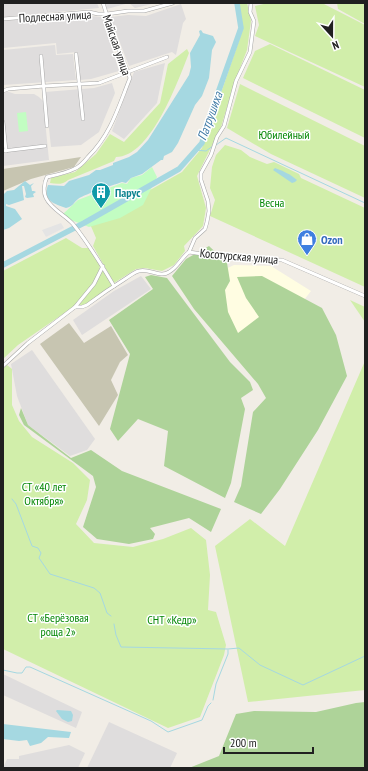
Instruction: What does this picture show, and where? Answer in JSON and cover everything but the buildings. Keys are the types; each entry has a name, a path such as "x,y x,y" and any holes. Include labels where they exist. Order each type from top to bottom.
{"street":[{"name":"Майская улица","path":"103,3 130,78 109,131 96,149 73,170 47,177 44,189 47,200 73,224 91,247 103,266"},
{"name":"Подлесная улица","path":"3,19 89,12 107,14 128,11 144,12 173,3"},
{"path":"189,252 195,238 205,229 209,211 208,201 201,180 201,173 217,137 224,126 236,81 250,52 254,21 250,12 251,3"},
{"path":"76,54 83,119"},
{"path":"41,56 47,126"},
{"path":"3,91 8,89 99,82 167,57"},
{"path":"3,122 5,151 45,146"},
{"name":"Косотурская улица","path":"114,286 138,271 145,270 161,274 168,273 177,266 189,252 229,258 277,258 365,296"},
{"path":"75,307 87,305 114,286 103,266"},
{"path":"3,366 28,343 75,307 94,284 103,266"}],"shaded area":[{"path":"3,3 97,3 99,8 3,17"},
{"path":"104,3 129,3 107,9"},
{"path":"129,3 156,3 135,8"},
{"path":"181,4 186,19 183,23 176,55 172,52 129,66 110,17 128,15 146,16"},
{"path":"72,15 103,17 119,71 91,79 80,80 77,52 57,54 56,43 3,48 3,21"},
{"path":"55,45 56,55 73,54 76,80 3,85 3,50"},
{"path":"165,63 157,103 124,139 112,131 134,72"},
{"path":"112,83 115,93 99,132 81,145 51,147 45,92 94,88"},
{"path":"3,90 15,94 34,94 43,101 49,160 3,166"},
{"path":"81,157 74,167 31,179 3,191 3,169"},
{"path":"61,223 64,228 46,237 42,230"},
{"path":"234,265 271,266 311,291 304,300 238,336 220,308 219,272"},
{"path":"141,276 151,289 82,335 73,320 114,291"},
{"path":"69,323 84,343 111,326 128,355 120,362 111,380 118,395 99,426 40,344"},
{"path":"32,350 95,439 87,450 70,456 28,425 17,396 11,364"},
{"path":"3,674 82,712 76,728 3,695"},
{"path":"109,722 177,753 170,768 87,768"},
{"path":"69,745 85,753 78,768 3,768 7,759 19,759 19,756"}],"green space":[{"path":"239,3 247,3 251,21 247,50 235,81 221,127 197,176 206,208 203,226 184,246 185,251 174,265 162,271 145,268 136,269 114,283 93,246 96,238 90,224 182,172 202,148 243,29"},
{"path":"268,3 322,3 365,25 365,87 255,36 259,25 255,6"},
{"path":"337,3 365,3 365,24 338,9"},
{"path":"270,44 365,90 365,138 243,78 255,51"},
{"path":"187,49 189,53 162,116 141,145 129,154 116,157 114,161 64,183 50,183 51,178 75,172 96,154 110,134 124,142 160,103 168,64"},
{"name":"Юбилейный","path":"240,84 365,146 365,198 271,154 227,128"},
{"path":"26,112 28,131 19,132 17,113"},
{"name":"Весна","path":"225,145 241,150 250,157 267,164 274,162 299,174 301,178 365,208 365,287 210,216 215,200 210,188 212,167 216,155"},
{"path":"152,167 157,177 143,205 120,218 89,227 71,220 63,214 78,200 122,183 127,184 131,178 142,175"},
{"path":"66,238 82,248 90,248 100,264 99,273 95,281 76,305 18,345 3,359 3,271"},
{"path":"209,246 227,263 230,281 225,290 228,312 238,333 259,317 246,298 237,277 262,276 322,308 336,335 347,376 318,430 280,489 261,514 234,502 241,486 253,412 266,398 258,384 194,309 172,276 186,259"},
{"path":"102,269 112,284 111,287 85,305 78,306 96,284"},
{"path":"151,275 167,278 230,362 250,382 253,390 241,398 245,409 231,483 225,498 164,466 168,431 138,419 118,441 110,429 130,354 109,320 153,289 145,277"},
{"path":"350,300 365,307 365,322"},
{"path":"365,361 365,690 248,702 215,546 250,519 285,546"},
{"path":"7,365 12,369 12,405 19,421 32,437 73,463 90,480 87,500 76,524 94,543 133,547 163,539 191,528 206,540 210,575 208,610 216,612 226,645 224,655 200,717 168,728 3,649 3,369"},
{"path":"21,408 28,425 71,458 91,450 122,471 221,509 211,532 189,518 150,528 155,534 153,539 129,544 97,539 83,527 96,487 93,476 24,425 19,415"},
{"path":"365,702 365,768 189,768 219,756 236,714 254,711 316,712"}],"water":[{"path":"201,30 203,33 213,36 216,42 212,50 209,78 202,96 195,105 178,143 172,152 164,156 163,160 142,174 131,178 126,183 122,182 87,194 78,199 69,207 66,208 51,201 47,195 48,185 64,186 69,181 113,165 113,163 129,157 137,152 148,140 189,75 191,67 190,53 200,35 199,31"},
{"path":"275,168 297,180 292,183 273,170"},
{"path":"25,181 30,185 34,183 31,186 32,191 36,192 33,194 34,197 25,197 26,194 24,186 22,186 24,200 9,205 6,204 6,206 15,209 22,219 9,228 3,230 3,195 7,191 14,190"},
{"path":"56,711 71,711 73,715 72,721 68,722 62,719"},
{"path":"3,724 71,732 69,738 48,737 41,743 30,746 27,740 19,741 3,739"}],"waterway":[{"name":"Патрушиха","path":"3,265 84,223 179,169 202,143 207,124 241,28 237,3"},
{"path":"216,145 226,138 365,203"},
{"path":"196,150 206,151 213,146"},
{"path":"12,499 16,504 32,546 38,548 41,553 39,558 50,574 94,588 100,593 107,613 111,616"},
{"path":"114,624 116,635 121,647 239,648 260,665 303,685 365,656"},
{"path":"213,700 216,684 228,654 228,650"},
{"path":"3,670 22,673 26,667 30,667 151,721 168,732 202,720 208,706 211,703"}],"place":[{"name":"Парус","path":"101,209"},
{"name":"Ozon","path":"307,256"}],"park label":[{"name":"СТ «40 лет Октября»","path":"44,493"},
{"name":"СНТ «Кедр»","path":"172,619"},
{"name":"СТ «Берёзовая роща 2»","path":"58,624"}]}
